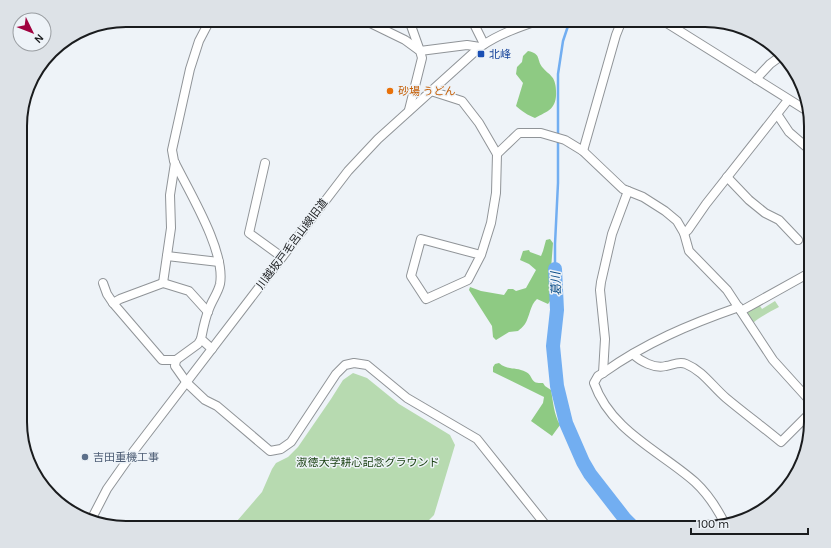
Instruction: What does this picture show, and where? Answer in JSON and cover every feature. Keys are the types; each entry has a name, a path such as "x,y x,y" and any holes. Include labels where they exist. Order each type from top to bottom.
{"street":[{"path":"103,283 107,294 113,302 162,360 176,360 198,344 201,339 208,312 220,283 219,262 207,228 175,163 172,150 190,69 199,41 206,27"},
{"path":"378,27 420,50 482,45 475,27"},
{"path":"409,110 422,58 412,27"},
{"name":"川越坂戸毛呂山線旧道","path":"93,516 107,489 119,472 348,171 378,139 482,45 509,30 518,27"},
{"path":"583,151 619,27"},
{"path":"673,27 802,108"},
{"path":"756,79 770,64 777,59"},
{"path":"431,91 462,101 479,123 497,154 496,193 491,223 481,255 468,280 426,299 411,276 421,239 481,255"},
{"path":"684,233 688,230 727,177 788,100"},
{"path":"777,114 789,132 804,145"},
{"path":"497,154 519,134 541,133 565,140 583,151 622,189 643,197 668,213 677,221 684,233 689,251 727,290 773,360 804,394"},
{"path":"163,283 171,228 170,195 175,163"},
{"path":"265,163 249,233 282,257"},
{"path":"727,177 748,200 765,213 779,220 798,240"},
{"path":"603,373 605,339 600,290 601,282 612,234 628,191"},
{"path":"167,256 219,262"},
{"path":"722,519 711,500 696,483 629,433 598,394 594,383 598,376 671,333 740,309 804,276"},
{"path":"113,302 163,283 189,291 208,312"},
{"path":"201,339 212,349"},
{"path":"633,354 638,360 657,367 665,367 678,362 685,363 697,369 725,397 781,442 804,419"},
{"path":"176,360 175,366 186,383 205,400 217,406 270,451 276,451 286,446 297,434 336,374 345,365 354,363 367,365 407,398 477,439 542,521"}],"green space":[{"path":"528,51 537,56 541,65 553,78 556,88 555,102 551,109 535,118 516,106 523,83 516,74 517,67 522,62 523,56"},
{"path":"550,239 553,243 550,282 552,294 550,301 548,304 537,299 533,304 527,321 518,331 509,332 496,340 493,337 492,326 469,290 470,287 481,291 504,295 508,289 513,289 516,291 526,288 536,270 529,264 520,260 523,251 529,250 530,252 541,256 546,240"},
{"path":"775,301 779,307 762,316 753,323 746,311 759,304 762,309"},
{"path":"499,363 505,367 526,372 534,381 543,383 551,390 555,412 560,425 552,436 531,421 543,403 544,397 493,372 493,367 495,364"},
{"name":"淑徳大学耕心記念グラウンド","path":"353,373 367,378 399,404 450,435 455,445 434,515 428,521 237,521 262,492 276,463 288,457 298,447 343,380"}],"waterway":[{"name":"葛川","path":"555,269 558,183 558,74 563,41 568,27"},
{"name":"葛川","path":"555,269 557,310 553,346 557,386 566,423 583,462 590,474 627,521"}],"place":[{"name":"北峰","path":"481,54"},
{"name":"砂場 うどん","path":"390,91"},
{"name":"吉田重機工事","path":"85,457"}]}
